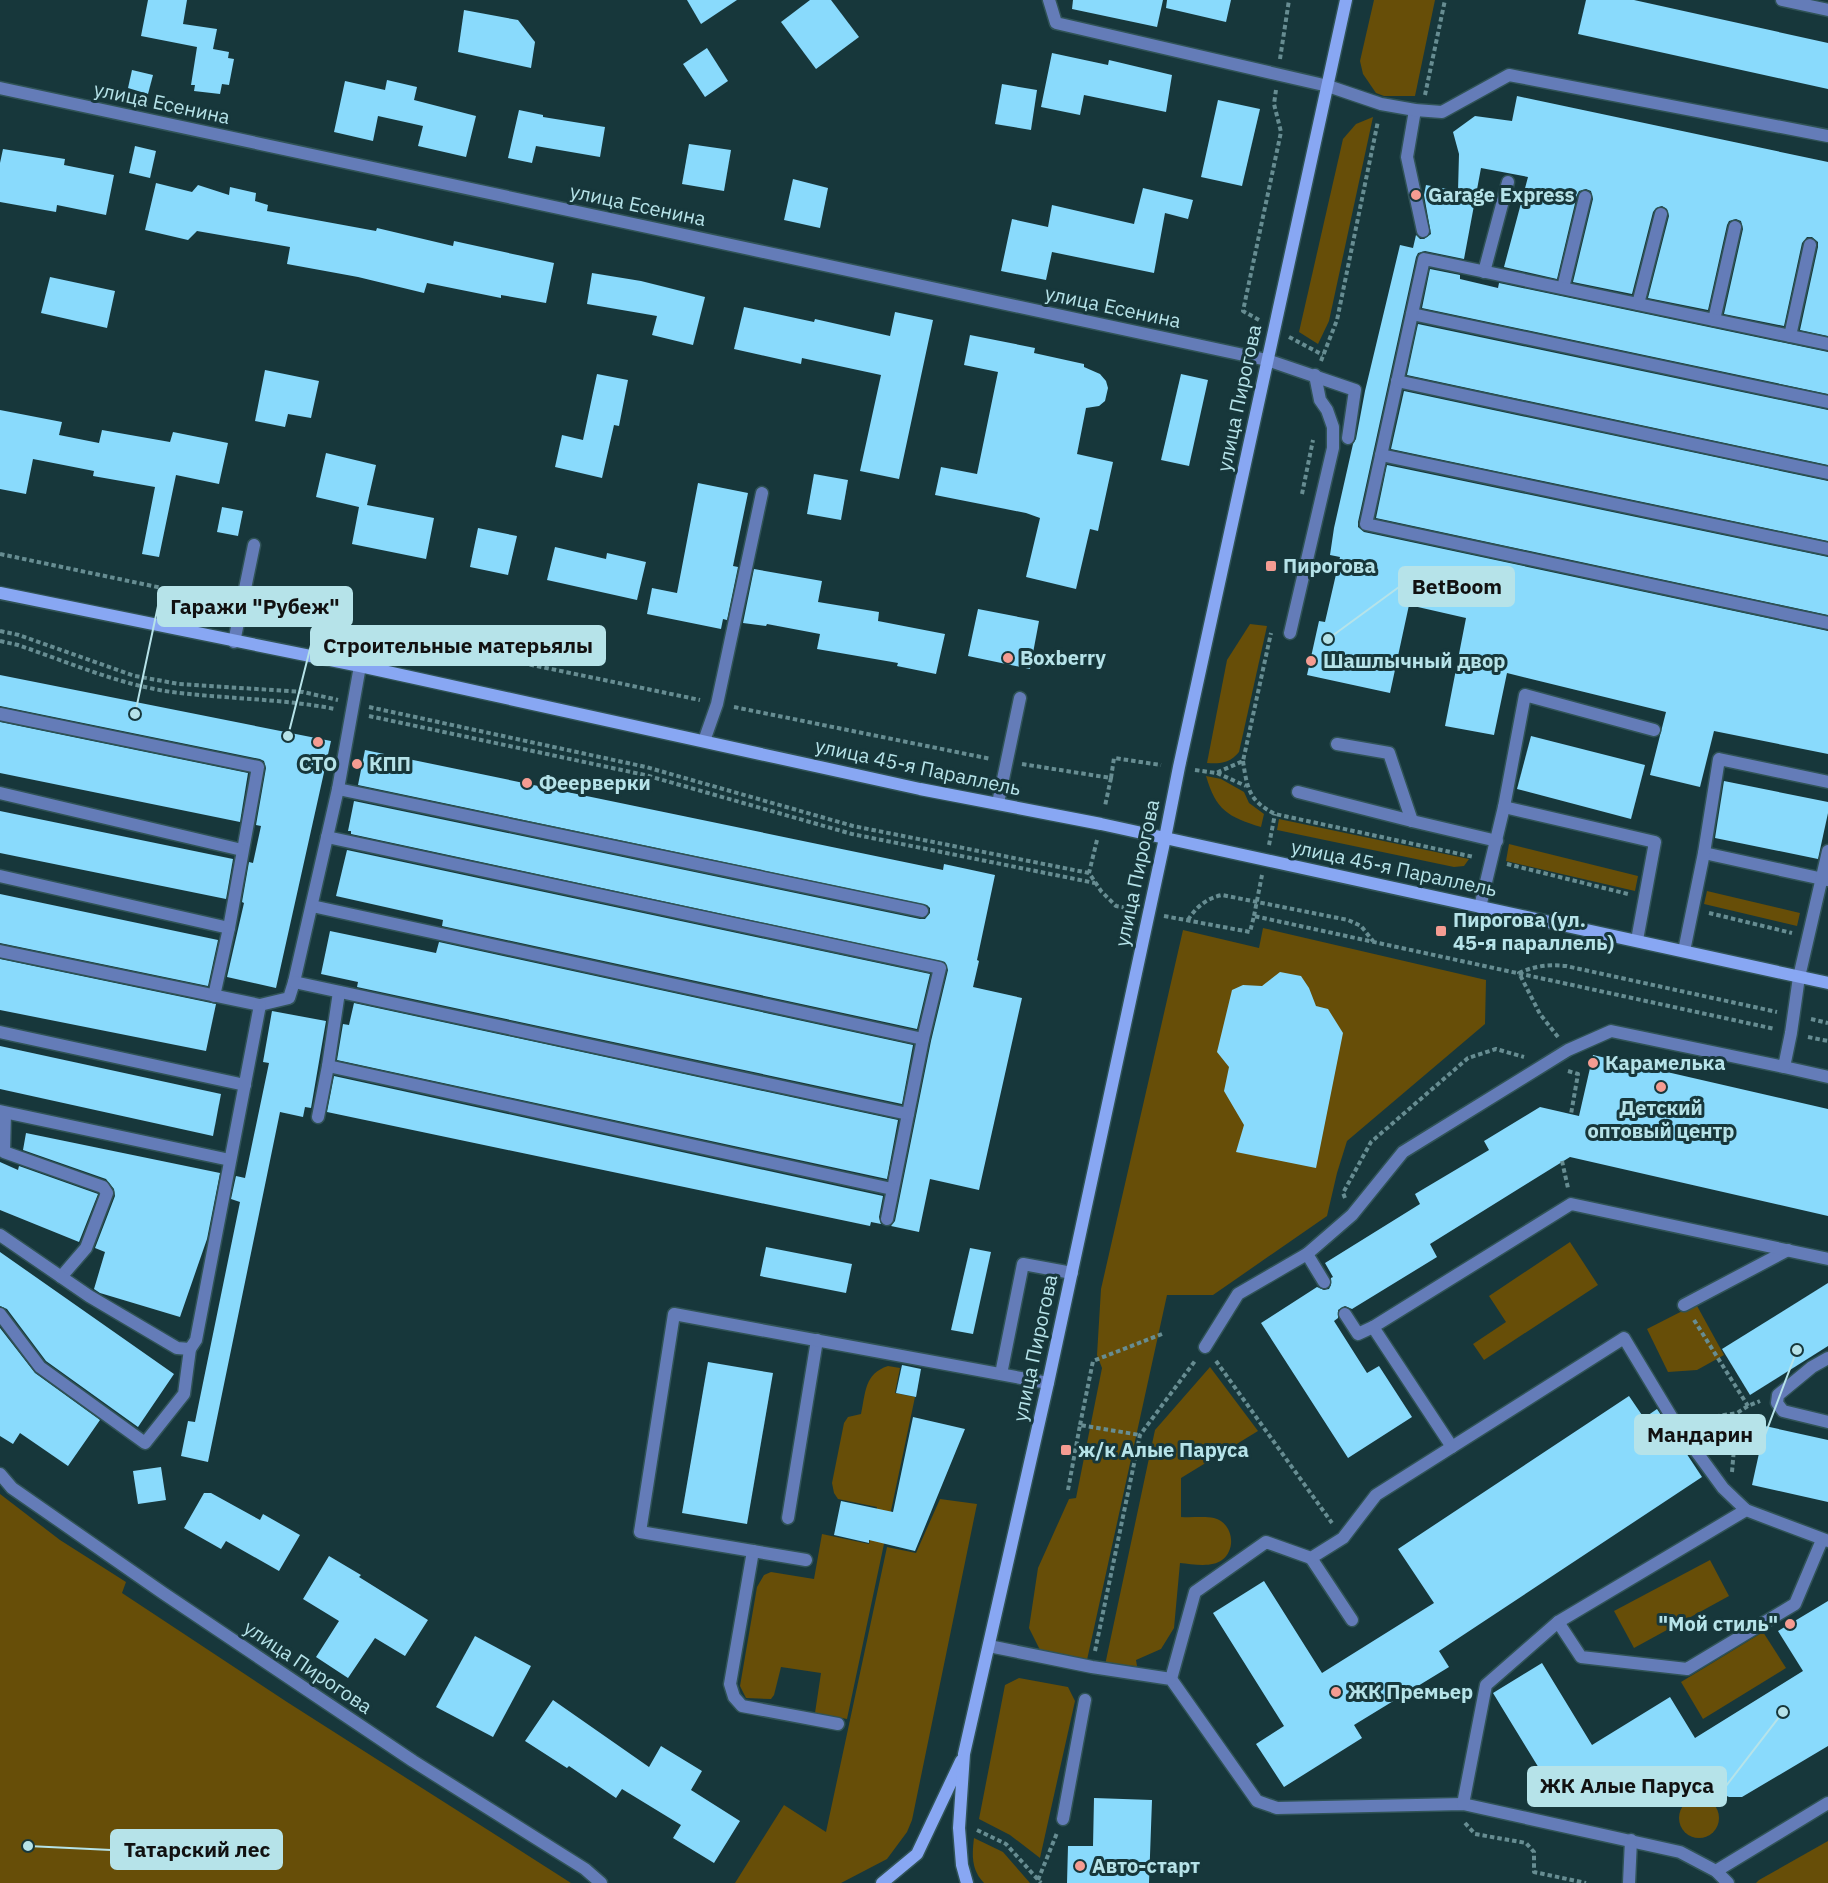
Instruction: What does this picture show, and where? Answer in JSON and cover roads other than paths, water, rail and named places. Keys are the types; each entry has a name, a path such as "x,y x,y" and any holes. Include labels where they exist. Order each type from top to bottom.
{"main road":[{"name":"улица Пирогова","path":"967,1883 962,1865 959,1828 964,1754 1072,1273 1179,767 1346,0"},
{"name":"улица 45-я Параллель","path":"0,593 360,666 920,789 1165,838 1828,983"},
{"name":"улица Пирогова","path":"882,1883 917,1854 964,1754"}],"street":[{"path":"1049,0 1056,23 1328,86 1381,104 1442,112 1509,75 1828,136"},
{"path":"1782,0 1828,10"},
{"name":"улица Есенина","path":"0,88 1267,360 1355,390 1348,438"},
{"path":"1418,110 1407,158 1423,231"},
{"path":"1484,272 1508,182"},
{"path":"1563,288 1585,197"},
{"path":"1638,304 1660,214"},
{"path":"1714,320 1734,227"},
{"path":"1790,336 1810,244"},
{"path":"1828,344 1424,259 1366,524 1828,623"},
{"path":"1412,314 1828,402"},
{"path":"1290,633 1333,448 1333,427 1327,410 1320,400 1315,375"},
{"path":"1397,381 1828,473"},
{"path":"1381,455 1828,549"},
{"path":"704,741 717,704 762,493"},
{"path":"234,642 254,545"},
{"path":"0,951 260,1005 289,998 338,789 360,666"},
{"path":"1480,907 1497,841 1524,695 1654,730"},
{"path":"998,803 1020,698"},
{"path":"0,714 258,767 229,928 214,996"},
{"path":"1337,744 1389,753 1412,821"},
{"path":"1684,951 1704,853 1719,759 1828,782"},
{"path":"338,789 922,911"},
{"path":"1298,792 1497,841"},
{"path":"0,793 242,850"},
{"path":"1504,807 1655,842 1637,940"},
{"path":"327,837 940,968 886,1219"},
{"path":"1784,1067 1798,977 1825,880 1828,851"},
{"path":"1704,853 1825,880"},
{"path":"0,876 229,928"},
{"path":"312,906 923,1039"},
{"path":"294,982 908,1114"},
{"path":"318,1117 339,992"},
{"path":"0,1314 40,1367 145,1443 184,1394 190,1349 196,1340 260,1005"},
{"path":"1205,1347 1238,1294 1306,1254 1352,1215 1403,1152 1568,1050 1611,1031 1828,1077"},
{"path":"0,1032 245,1085"},
{"path":"328,1066 892,1189"},
{"path":"62,1277 86,1248 106,1193 105,1190 103,1187 4,1152 3,1112 230,1160"},
{"path":"1345,1314 1358,1334 1373,1327 1571,1204 1828,1259"},
{"path":"0,1235 89,1296 177,1348 190,1349"},
{"path":"1684,1305 1788,1250"},
{"path":"1306,1254 1324,1282"},
{"path":"1001,1374 1023,1264 1072,1273"},
{"path":"806,1560 640,1532 674,1314 1048,1383"},
{"path":"1373,1327 1452,1447"},
{"path":"1311,1558 1343,1538 1376,1495 1624,1338 1674,1421 1723,1488 1746,1510 1825,1541 1795,1604 1687,1669 1581,1657 1558,1622"},
{"path":"788,1518 817,1340"},
{"path":"1828,1358 1778,1395 1777,1403 1783,1411 1828,1422"},
{"name":"улица Пирогова","path":"0,1474 12,1488 163,1593 413,1761 585,1869 601,1883"},
{"path":"1463,1804 1486,1685 1558,1622 1746,1510"},
{"path":"1171,1679 1195,1592 1266,1542 1311,1558 1352,1620"},
{"path":"753,1551 730,1684 734,1697 742,1706 838,1724"},
{"path":"988,1646 1092,1667 1171,1679 1257,1800 1277,1809 1463,1804 1680,1852 1716,1871 1728,1883"},
{"path":"1063,1819 1085,1700"},
{"path":"1716,1871 1828,1803"},
{"path":"1629,1883 1630,1840"}],"place":[{"name":"Garage Express","path":"1416,195"},
{"name":"Пирогова","path":"1271,566"},
{"name":"BetBoom","path":"1328,639"},
{"name":"Boxberry","path":"1008,658"},
{"name":"Шашлычный двор","path":"1311,661"},
{"name":"Гаражи \"Рубеж\"","path":"135,714"},
{"name":"Строительные матерьялы","path":"288,736"},
{"name":"СТО","path":"318,742"},
{"name":"КПП","path":"357,764"},
{"name":"Феерверки","path":"527,783"},
{"name":"Пирогова (ул. 45-я параллель)","path":"1441,931"},
{"name":"Карамелька","path":"1593,1063"},
{"name":"Детский оптовый центр","path":"1661,1087"},
{"name":"Мандарин","path":"1797,1350"},
{"name":"ж/к Алые Паруса","path":"1066,1450"},
{"name":"\"Мой стиль\"","path":"1790,1624"},
{"name":"ЖК Премьер","path":"1336,1692"},
{"name":"ЖК Алые Паруса","path":"1783,1712"},
{"name":"Татарский лес","path":"28,1846"},
{"name":"Авто-старт","path":"1080,1866"}]}
